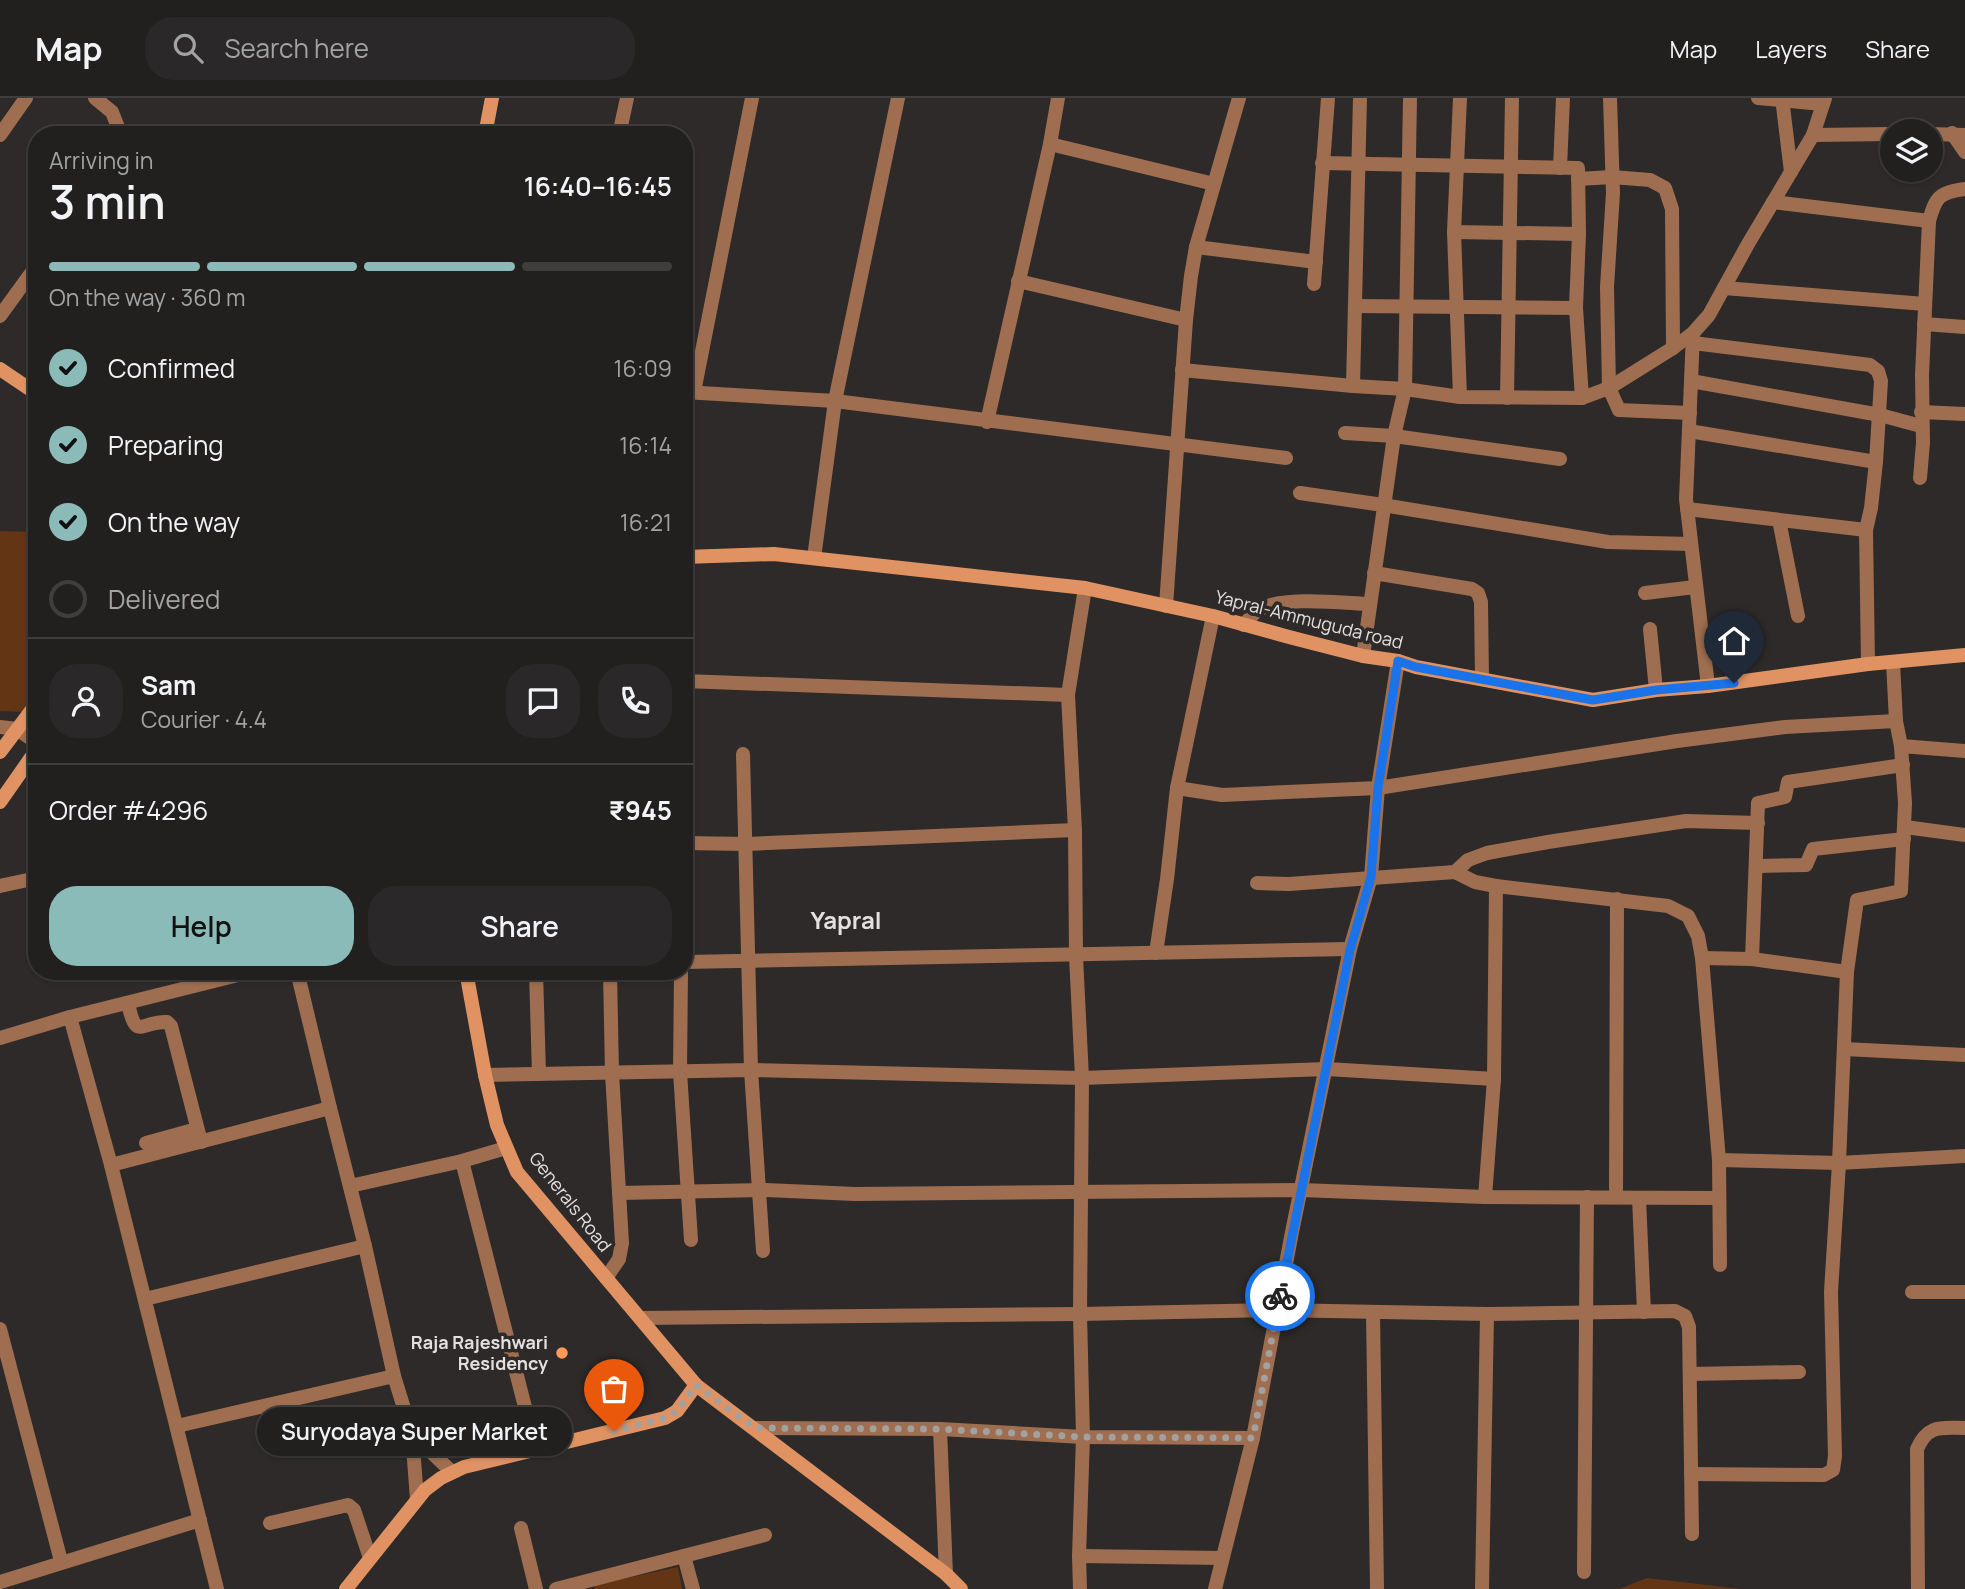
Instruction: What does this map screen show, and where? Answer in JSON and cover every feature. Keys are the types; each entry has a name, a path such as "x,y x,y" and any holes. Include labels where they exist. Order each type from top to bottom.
{"street":[{"path":"0,135 26,98"},
{"path":"96,98 112,113 117,126"},
{"path":"487,126 492,98"},
{"path":"621,126 627,98"},
{"path":"693,373 752,98"},
{"path":"814,558 835,401 898,98"},
{"path":"987,422 1058,98"},
{"path":"1166,606 1191,276 1196,247 1239,98"},
{"path":"1314,284 1328,98"},
{"path":"1353,386 1360,98"},
{"path":"1363,656 1383,505 1405,389 1410,98"},
{"path":"1460,98 1454,232 1460,397"},
{"path":"1507,398 1511,98"},
{"path":"1560,168 1563,98"},
{"path":"1610,98 1613,193 1607,287 1609,388 1619,410 1690,413"},
{"path":"1182,370 1405,389 1460,397 1582,398 1609,388 1693,338 1813,135 1824,101 1758,98"},
{"path":"1782,99 1791,172"},
{"path":"1813,135 1880,134"},
{"path":"1958,134 1965,152"},
{"path":"1050,144 1214,184"},
{"path":"1322,163 1578,168 1576,308 1582,398"},
{"path":"1578,179 1612,177 1650,180 1665,188 1672,209 1673,348"},
{"path":"1920,478 1930,221 1935,201 1945,192 1965,189"},
{"path":"1773,202 1930,221"},
{"path":"1454,232 1579,234"},
{"path":"1196,247 1316,262"},
{"path":"0,316 28,277"},
{"path":"1018,281 1186,320"},
{"path":"1724,288 1925,304"},
{"path":"1355,306 1576,308"},
{"path":"1924,324 1965,327"},
{"path":"1693,338 1686,499 1707,686"},
{"path":"1693,338 1870,365 1878,371 1881,381 1880,415 1871,508 1866,530 1868,664"},
{"path":"0,369 28,388"},
{"path":"1691,381 1880,415 1921,419 1965,414"},
{"path":"693,392 835,401 987,422 1286,457"},
{"path":"1689,431 1876,462"},
{"path":"1345,433 1394,436 1560,458"},
{"path":"1300,493 1608,542 1691,544"},
{"path":"1687,509 1866,530"},
{"path":"1779,520 1798,616"},
{"name":"Yapral-Ammuguda road","path":"693,558 774,554 1086,588 1213,616 1363,656 1593,700 1868,664 1965,655"},
{"path":"1374,573 1472,589 1478,593 1481,602 1482,679"},
{"path":"1645,593 1695,587"},
{"path":"1080,1589 1083,1437 1080,1314 1082,1079 1076,956 1076,830 1068,695 1086,588"},
{"path":"1244,625 1258,610 1273,604 1370,604"},
{"path":"1156,953 1177,788 1213,616"},
{"path":"1650,629 1656,690"},
{"path":"1215,1589 1253,1438 1350,950 1371,877 1378,788 1398,661"},
{"path":"1691,1474 1824,1475 1833,1470 1835,1456 1830,1292 1839,1163 1847,972 1857,900 1901,891 1905,803 1893,662"},
{"path":"693,681 1068,695"},
{"path":"0,752 28,715"},
{"path":"1177,788 1222,794 1378,788 1665,742 1785,727 1896,721"},
{"path":"0,727 18,729 28,736"},
{"path":"1901,746 1965,751"},
{"path":"743,754 751,1070 763,1251"},
{"path":"0,802 28,762"},
{"path":"1752,959 1758,803 1786,797 1788,782 1903,765"},
{"path":"1455,872 1468,860 1487,853 1548,842 1686,821 1758,823"},
{"path":"693,843 747,844 1076,830"},
{"path":"1756,866 1806,865 1813,849 1905,833 1965,835"},
{"path":"1257,883 1289,884 1455,872 1475,882 1496,886 1668,906 1688,916 1698,936 1702,958 1719,1160 1720,1265"},
{"path":"0,886 28,880"},
{"path":"1485,1197 1494,1079 1496,886"},
{"path":"1616,1197 1617,900"},
{"path":"693,962 1350,950"},
{"path":"1702,958 1752,959 1847,972"},
{"path":"0,1038 219,980"},
{"path":"299,980 394,1376 412,1434 417,1499"},
{"name":"Generals Road","path":"468,980 497,1125 517,1172 696,1385 946,1574 961,1589"},
{"path":"536,980 538,1074"},
{"path":"606,1278 619,1259 621,1251 610,980"},
{"path":"681,980 680,1072 691,1240"},
{"path":"128,1003 132,1021 137,1026 143,1027 162,1021 171,1026 199,1135"},
{"path":"71,1017 111,1165 217,1589"},
{"path":"1844,1049 1965,1055"},
{"path":"485,1075 751,1070 1082,1079 1327,1069 1494,1079"},
{"path":"146,1143 330,1108"},
{"path":"111,1165 199,1135"},
{"path":"350,1186 462,1161 506,1148"},
{"path":"1719,1160 1839,1163 1965,1156"},
{"path":"462,1161 536,1450"},
{"path":"619,1193 1301,1191 1485,1197 1718,1199"},
{"path":"1584,1572 1587,1197"},
{"path":"1639,1198 1644,1312"},
{"path":"145,1299 365,1246"},
{"path":"1912,1292 1965,1292"},
{"path":"639,1318 1277,1310 1487,1314 1675,1311 1685,1316 1689,1326 1692,1534"},
{"path":"1373,1312 1377,1589"},
{"path":"1482,1589 1487,1314"},
{"path":"0,1329 61,1561"},
{"path":"1690,1374 1799,1372"},
{"path":"177,1426 394,1376"},
{"path":"346,1589 417,1499 433,1484 452,1472 665,1418 677,1411 696,1385"},
{"path":"755,1428 940,1429 1083,1437 1253,1438"},
{"path":"1918,1589 1917,1449 1922,1436 1936,1428 1965,1428"},
{"path":"940,1429 946,1574"},
{"path":"412,1434 452,1472"},
{"path":"270,1523 348,1505 354,1510 370,1558"},
{"path":"0,1582 200,1520"},
{"path":"522,1528 536,1589"},
{"path":"556,1589 765,1535"},
{"path":"684,1556 693,1589"},
{"path":"1079,1556 1222,1558"}],"shaded area":[{"path":"0,531 28,532 28,708 25,712 0,711"},
{"path":"678,1567 682,1589 595,1589 594,1585"},
{"path":"1647,1578 1741,1589 1619,1589"}],"way so far":[{"path":"614,1431 665,1418 677,1411 696,1385 755,1428 940,1429 1083,1437 1253,1438 1280,1296"}],"place":[{"name":"Raja Rajeshwari Residency","path":"562,1353"},
{"name":"Suryodaya Super Market","path":"614,1431"}],"district":[{"name":"Yapral","path":"846,921"}],"route":[{"path":"1280,1296 1350,950 1371,877 1378,788 1398,661 1416,667 1593,700 1656,690 1734,683"}]}
